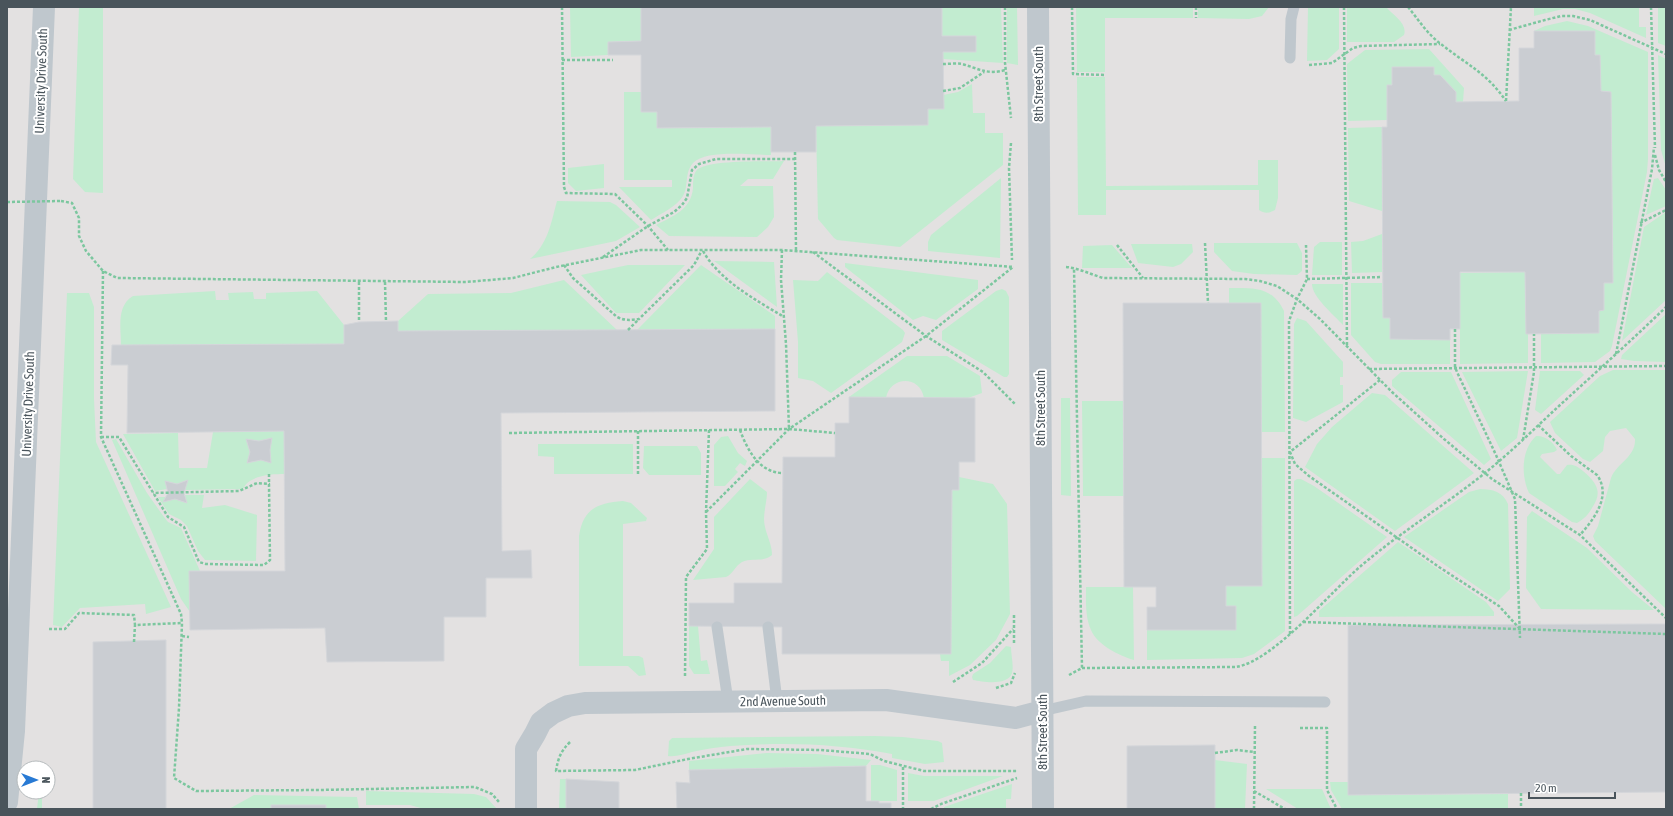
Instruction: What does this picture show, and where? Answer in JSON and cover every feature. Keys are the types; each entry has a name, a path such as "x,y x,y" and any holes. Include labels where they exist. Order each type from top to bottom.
{"street":[{"name":"University Drive South","path":"7,802 14,723 44,7"},
{"name":"8th Street South","path":"1038,7 1042,809"},
{"name":"2nd Avenue South","path":"526,809 526,749 541,722 553,713 568,706 584,703 886,700 1016,718 1042,711"}],"lane":[{"path":"1290,58 1291,19 1294,7"},
{"path":"717,627 728,702"},
{"path":"768,627 777,701"},
{"path":"1042,711 1086,702 1325,702"}],"path":[{"path":"562,7 564,187 566,193 615,194 648,226 668,250"},
{"path":"1005,7 1006,70 1011,124"},
{"path":"1072,7 1073,74 1105,75"},
{"path":"1196,7 1196,18"},
{"path":"1344,7 1347,347"},
{"path":"1408,7 1440,44 1483,74 1499,90 1506,101 1511,7"},
{"path":"1650,7 1654,147 1656,163 1666,182"},
{"path":"1509,30 1561,16 1573,16 1590,20 1666,54"},
{"path":"1307,65 1328,64 1354,48 1361,46 1440,44"},
{"path":"562,60 613,60"},
{"path":"943,64 962,64 984,72 995,73 1006,70"},
{"path":"943,91 960,88 984,72"},
{"path":"1011,139 1009,168 1013,275"},
{"path":"1616,355 1640,223 1652,169 1654,147"},
{"path":"795,152 796,251"},
{"path":"602,258 648,226 674,212 685,202 691,174 699,164 716,159 795,159"},
{"path":"7,202 61,201 72,203 79,218 79,236 86,251 103,271 117,278 132,279 466,282 513,278 564,265 641,250 782,250 1013,267"},
{"path":"1640,223 1666,210"},
{"path":"1205,243 1208,303"},
{"path":"1117,245 1143,278"},
{"path":"1290,634 1289,321 1297,299 1307,279 1306,245"},
{"path":"702,250 710,263 731,282 784,317"},
{"path":"628,330 694,265 702,250"},
{"path":"782,250 781,280 784,317 788,429"},
{"path":"813,252 926,336 982,372 1018,408 1017,401"},
{"path":"564,265 573,278 617,317 627,320 639,319"},
{"path":"706,512 788,429 926,336 1013,267"},
{"path":"1082,668 1074,268 1103,278 1260,281 1277,286 1312,311 1368,369 1438,433 1485,473 1513,493 1580,535 1666,618"},
{"path":"103,271 101,436 181,614 182,636 179,708 174,778 196,791 475,787 492,794 502,806"},
{"path":"1307,279 1382,277"},
{"path":"359,282 359,322"},
{"path":"385,282 386,322"},
{"path":"1069,675 1082,668 1243,666 1257,659 1290,634 1344,581 1397,537 1485,473 1499,461 1616,355 1666,307"},
{"path":"1455,329 1455,367 1513,493 1516,513 1520,638"},
{"path":"1523,440 1534,367 1534,334"},
{"path":"1368,369 1666,366"},
{"path":"1290,452 1380,380"},
{"path":"1538,425 1571,456 1597,475 1600,479 1603,490 1600,504 1594,519 1580,535"},
{"path":"509,432 788,429 835,433"},
{"path":"684,702 686,577 707,549 706,512 709,430"},
{"path":"740,430 745,443 756,461 774,473 783,473"},
{"path":"638,431 638,475"},
{"path":"101,436 119,436 168,517 184,527 199,562 206,564 264,565 270,560 269,474"},
{"path":"1290,452 1295,464 1304,473 1498,606 1520,629"},
{"path":"153,493 239,491 257,483 269,484"},
{"path":"49,629 65,629 80,613 134,615 134,642"},
{"path":"1014,614 1014,651"},
{"path":"1302,622 1666,634"},
{"path":"135,625 182,623"},
{"path":"959,684 952,683 982,663 1013,629"},
{"path":"182,636 189,637"},
{"path":"994,688 1011,683 1015,672"},
{"path":"1254,726 1254,809"},
{"path":"1300,728 1327,728 1327,790 1337,809"},
{"path":"570,742 558,757 556,771 635,770 747,749 821,750 870,754 884,761 917,771 1018,771"},
{"path":"1215,753 1233,750 1254,752"},
{"path":"903,767 903,809"},
{"path":"931,809 941,804 1018,778"},
{"path":"1254,791 1285,809"},
{"path":"1521,793 1521,809"}],"shaded area":[{"path":"7,7 1666,7 1666,809 7,809"}],"green space":[{"path":"79,7 103,7 103,193 85,192 73,179"},
{"path":"570,7 641,7 641,41 608,42 608,55 571,57"},
{"path":"942,7 1001,7 1003,63 943,59 943,52 976,52 976,36 942,36"},
{"path":"1007,7 1017,7 1018,65 1007,63"},
{"path":"1076,7 1193,7 1193,18 1105,18 1105,72 1077,72"},
{"path":"1198,7 1269,7 1262,16 1249,19 1198,18"},
{"path":"1308,7 1339,7 1339,49 1327,60 1307,61"},
{"path":"1347,7 1386,7 1402,23 1405,31 1404,35 1394,42 1347,42"},
{"path":"1534,7 1639,7 1639,27 1646,27 1646,38 1590,13 1575,9 1563,9 1534,16"},
{"path":"1658,7 1666,7 1666,46 1658,43"},
{"path":"1567,21 1588,26 1648,52 1648,159 1647,172 1610,351 1595,362 1541,363 1541,333 1604,310 1604,283 1613,282 1611,92 1601,91 1600,56 1595,55 1595,31 1534,31 1545,26"},
{"path":"1429,49 1464,88 1463,102 1456,102 1456,92 1440,75 1434,75 1434,67 1392,67 1392,85 1387,86 1387,120 1348,121 1347,64 1365,50"},
{"path":"1658,55 1666,59 1666,167 1661,150"},
{"path":"1077,77 1105,77 1106,186 1258,185 1258,160 1278,160 1278,198 1275,210 1267,213 1259,210 1259,190 1106,190 1106,215 1078,215"},
{"path":"972,84 973,113 985,113 985,133 1003,133 1003,165 900,247 837,240 834,238 818,219 816,126 928,125 928,109 943,109 943,95 958,92"},
{"path":"624,92 641,92 657,112 658,128 771,127 771,155 718,154 699,159 693,163 688,171 685,192 680,200 668,210 651,220 619,187 672,187 672,180 624,180"},
{"path":"1382,127 1382,211 1349,201 1348,128"},
{"path":"751,161 784,161 773,179 748,179 740,186 773,186 774,217 768,227 757,237 669,236 656,225 675,215 689,202 692,196 693,179 695,173 702,167 724,163"},
{"path":"604,164 604,188 576,191 568,183 568,168"},
{"path":"1001,178 1000,258 928,251 928,242 931,235"},
{"path":"1658,178 1666,190 1666,206 1646,215 1654,179"},
{"path":"557,201 610,202 616,205 640,227 616,241 530,259 545,240 551,225"},
{"path":"1666,212 1666,300 1622,341 1644,227"},
{"path":"1382,234 1382,272 1352,273 1351,242 1363,241"},
{"path":"1320,242 1342,242 1342,275 1312,275 1314,247"},
{"path":"1214,243 1297,243 1302,253 1302,271 1297,275 1254,274 1232,271 1214,252"},
{"path":"1131,244 1192,244 1193,252 1181,264 1173,267 1138,263"},
{"path":"1112,245 1132,268 1082,268 1083,246"},
{"path":"714,261 774,262 777,307"},
{"path":"845,263 978,280 978,289 936,320 923,316 913,320 845,267"},
{"path":"628,265 685,265 639,313 616,313 581,275"},
{"path":"701,265 775,316 775,329 637,330"},
{"path":"827,272 905,333 902,342 831,393 813,381 798,378 798,342 793,280 818,281"},
{"path":"1525,272 1528,363 1460,364 1460,273"},
{"path":"564,280 617,330 398,331 398,321 428,294 511,293"},
{"path":"1351,283 1382,283 1383,318 1390,318 1390,339 1450,340 1450,364 1381,364 1375,362 1351,335"},
{"path":"1312,284 1343,284 1343,325 1319,300"},
{"path":"1229,288 1261,290 1274,297 1284,311 1285,432 1261,432 1261,303 1229,303"},
{"path":"1002,289 1006,291 1009,297 1009,374 1007,377 1004,377 942,340 942,331 996,291"},
{"path":"215,291 216,300 229,300 228,293 253,292 254,299 266,299 266,293 317,291 344,325 344,344 121,346 120,325 122,311 128,300 133,296"},
{"path":"67,293 89,293 94,307 94,399 96,442 171,607 146,614 145,604 80,608 62,627 53,625"},
{"path":"1666,314 1666,362 1621,359 1622,355"},
{"path":"1297,318 1306,321 1343,362 1343,377 1340,377 1340,385 1343,385 1343,402 1306,422 1293,418 1294,324"},
{"path":"907,356 947,356 980,376 982,393 968,398 924,398 917,385 905,381 893,385 886,398 849,397"},
{"path":"1613,370 1666,370 1666,609 1595,541 1593,536 1598,526 1611,478 1617,468 1633,451 1635,439 1626,428 1610,431 1605,437 1603,451 1590,462 1583,459 1555,433 1550,422 1600,376"},
{"path":"1528,371 1517,438 1501,451 1462,372"},
{"path":"1540,371 1580,371 1584,375 1541,414 1535,410"},
{"path":"1401,372 1451,372 1491,459 1484,465 1392,386 1392,380"},
{"path":"1372,393 1385,395 1474,473 1395,531 1305,467 1317,444 1332,427"},
{"path":"1061,398 1070,398 1071,496 1061,495"},
{"path":"1082,401 1123,401 1124,496 1083,496"},
{"path":"284,431 285,474 274,474 255,478 246,484 243,489 185,490 187,480 177,484 165,481 167,489 155,491 123,434 178,433 179,468 207,468 213,432","holes":["271,438 271,462 261,460 247,463 250,452 246,439 259,441"]},
{"path":"728,436 738,453 747,461 745,466 740,463 735,469 738,472 725,486 714,486 714,445 721,437"},
{"path":"1536,436 1545,438 1556,447 1557,450 1554,452 1542,454 1540,457 1557,474 1560,474 1567,465 1574,465 1592,480 1597,488 1598,492 1595,502 1587,515 1577,523 1572,522 1529,493 1526,486 1524,463 1527,448"},
{"path":"116,439 147,493 164,517 168,522 181,528 200,571 189,571 190,612 181,599 112,440"},
{"path":"538,444 633,444 633,474 554,474 554,457 538,456"},
{"path":"644,446 697,446 701,453 701,475 649,475 643,468"},
{"path":"1261,458 1285,458 1285,631 1254,654 1242,658 1147,660 1147,630 1236,630 1236,607 1226,606 1226,586 1262,586"},
{"path":"959,477 993,484 1007,504 1010,614 996,640 970,665 949,676 949,661 941,661 940,654 951,654 952,490 959,490"},
{"path":"750,479 767,492 764,523 772,555 765,559 742,562 726,577 693,580 714,549 714,517"},
{"path":"1301,479 1314,486 1387,537 1294,617 1294,481"},
{"path":"1480,489 1497,492 1506,500 1508,504 1510,589 1498,601 1404,537 1469,492"},
{"path":"185,495 204,495 202,508 225,505 257,515 256,561 205,560 198,551 187,526 181,520 169,514 158,497 166,497 164,502 175,499 187,503"},
{"path":"623,501 631,503 647,518 646,521 623,524 623,656 639,656 643,658 646,675 639,676 628,666 579,666 579,536 581,527 584,519 593,509 606,504"},
{"path":"1532,511 1587,548 1632,592 1654,610 1541,609 1526,588 1527,517"},
{"path":"1398,542 1486,602 1494,612 1494,616 1319,617 1319,611"},
{"path":"1086,587 1133,587 1134,660 1122,656 1110,649 1094,635 1089,625 1087,614"},
{"path":"689,626 698,626 701,661 707,660 710,674 694,674 689,666"},
{"path":"1006,646 1011,647 1013,667 1010,677 1006,680 995,682 973,680 973,674 990,663"},
{"path":"903,737 938,741 942,743 944,762 925,764 892,758 892,754 832,746 792,744 726,746 677,756 668,756 669,741 672,738"},
{"path":"767,753 817,754 871,760 866,766 689,770 689,761"},
{"path":"1215,760 1247,764 1245,809 1215,809"},
{"path":"871,765 880,765 897,770 897,801 871,801"},
{"path":"908,773 924,776 1003,776 934,801 908,801"},
{"path":"560,779 566,779 566,809 559,809"},
{"path":"1330,782 1348,782 1349,795 1508,794 1508,809 1342,809 1331,790"},
{"path":"1012,784 1011,799 1006,799 1006,809 944,809 944,807"},
{"path":"1266,789 1322,789 1331,809 1298,809"},
{"path":"366,791 474,794 486,797 497,809 424,809 410,805 366,805"},
{"path":"254,795 357,797 359,809 326,809 326,805 271,805 271,809 229,809"},
{"path":"38,800 42,800 42,809 37,809"}],"building":[{"path":"641,7 942,7 942,36 976,36 976,52 943,52 944,109 928,109 928,125 816,126 816,152 771,152 771,127 657,128 657,112 641,112 641,55 608,55 608,42 641,41"},
{"path":"1534,31 1595,31 1595,55 1600,55 1601,91 1611,92 1613,283 1604,283 1604,310 1599,311 1599,333 1526,334 1525,272 1460,272 1460,329 1450,329 1450,340 1390,339 1390,318 1383,318 1382,127 1387,127 1387,85 1392,85 1392,67 1434,67 1434,75 1440,75 1456,92 1456,102 1519,101 1519,48 1534,48"},
{"path":"1123,303 1261,303 1262,586 1226,586 1226,606 1236,606 1236,630 1147,630 1147,607 1156,607 1156,587 1124,587"},
{"path":"398,321 398,331 775,329 775,411 501,413 502,551 531,550 532,578 486,578 486,617 444,617 444,661 327,662 325,628 190,630 189,571 285,571 284,431 127,433 128,365 111,365 112,345 344,344 344,325 359,322"},
{"path":"849,397 975,398 975,462 959,462 959,490 952,490 951,654 782,654 782,627 689,626 689,603 734,603 734,583 782,583 783,457 835,457 835,423 849,423"},
{"path":"272,438 270,450 271,463 261,460 247,463 250,452 246,439 259,441"},
{"path":"188,480 184,493 187,503 175,499 163,502 168,493 165,481 177,484"},
{"path":"1666,624 1666,792 1348,795 1348,625"},
{"path":"166,640 166,809 93,809 93,642"},
{"path":"1215,745 1215,809 1127,809 1127,746"},
{"path":"866,766 866,801 891,803 891,809 677,809 676,782 690,783 689,770"},
{"path":"566,779 619,782 619,809 566,809"},
{"path":"271,805 326,805 326,809 271,809"}]}
